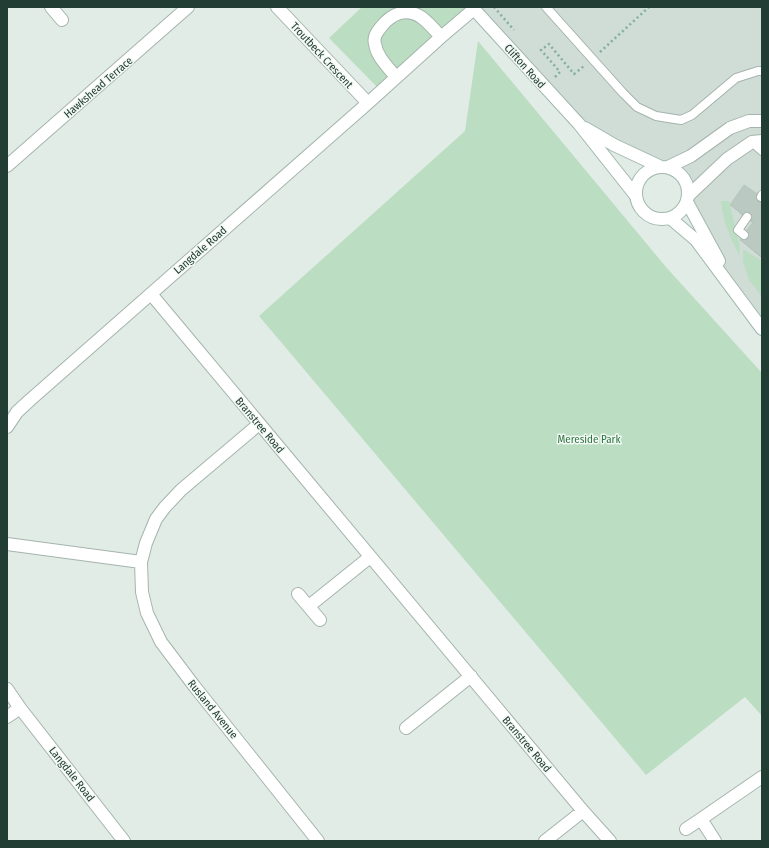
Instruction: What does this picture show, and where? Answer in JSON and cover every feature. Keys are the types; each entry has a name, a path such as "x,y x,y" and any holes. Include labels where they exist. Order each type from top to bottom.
{"street":[{"path":"51,7 62,20"},
{"name":"Hawkshead Terrace","path":"7,166 188,7"},
{"name":"Troutbeck Crescent","path":"277,7 368,103"},
{"name":"Langdale Road","path":"7,426 17,412 30,400 368,103 473,8"},
{"name":"Clifton Road","path":"473,8 579,124 636,196 638,204 642,210 655,218 670,218 696,240 762,329"},
{"path":"396,77 378,54 374,43 374,37 387,20 402,12 414,14 421,17 441,37"},
{"path":"636,196 636,188 639,180 644,173 650,169 663,167 691,156 730,128 749,121 762,121"},
{"name":"Clifton Road","path":"579,124 614,145 663,167 676,170 682,175 688,190 687,199 736,293"},
{"path":"670,218 683,209 687,199 727,159 757,141"},
{"name":"Branstree Road","path":"150,294 583,811 610,841"},
{"name":"Rusland Avenue","path":"259,424 181,490 165,506 156,519 146,543 141,562 142,592 147,613 161,642 318,841"},
{"path":"7,544 141,562"},
{"path":"309,606 370,557"},
{"path":"298,594 320,620"},
{"path":"406,728 471,676"},
{"name":"Langdale Road","path":"7,689 20,708 124,841"},
{"path":"7,717 20,708"},
{"path":"686,829 762,777"},
{"path":"545,841 583,811"},
{"path":"701,820 715,841"}],"lane":[{"path":"546,7 637,107 656,116 681,120 692,115 736,78 762,71"},
{"path":"757,141 762,151"},
{"path":"744,234 738,230 747,217"}],"shaded area":[{"path":"472,7 762,7 762,319 736,293 698,222 686,183 682,175 675,170 579,124"}],"green space":[{"path":"362,7 472,7 381,91 329,38"},
{"name":"Mereside Park","path":"478,41 666,267 762,373 762,716 745,697 646,775 259,316 465,131"},
{"path":"721,201 729,201 740,247 739,255 727,229"},
{"path":"743,249 762,261 762,297 749,280 743,262"}],"building":[{"path":"744,185 762,197 762,257 740,240 753,222 730,205"}]}
